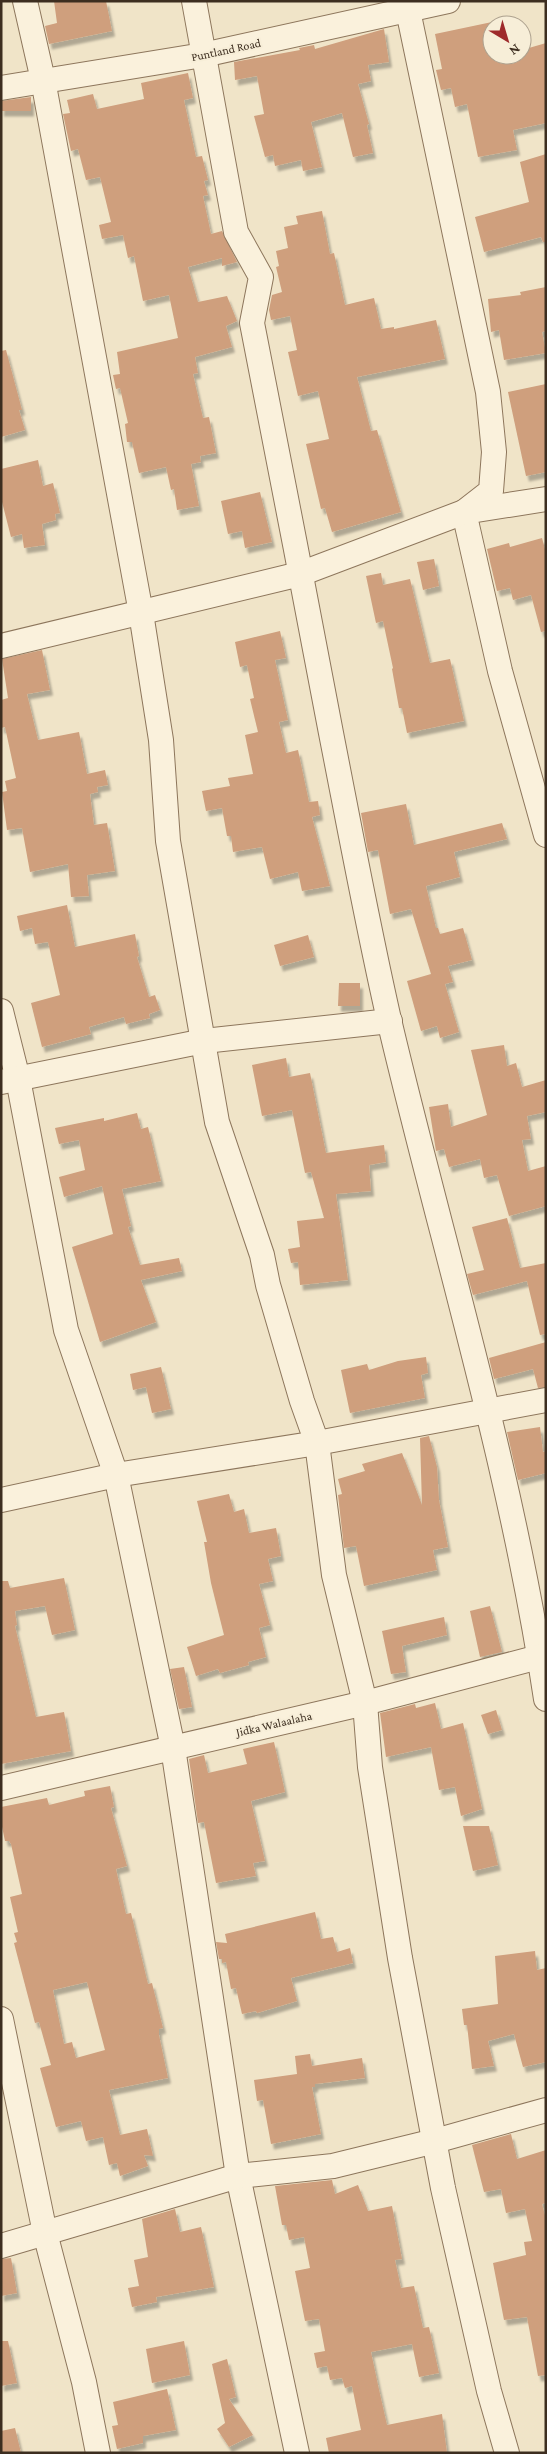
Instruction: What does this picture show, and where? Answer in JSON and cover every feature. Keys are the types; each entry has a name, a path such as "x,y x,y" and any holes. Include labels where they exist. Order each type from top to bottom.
{"street":[{"path":"25,1 42,80 141,613 161,740 168,841 217,1122 262,1255 268,1285 302,1401 317,1442 334,1575 365,1702 370,1767 394,1920 443,2188 487,2381 507,2453"},
{"path":"194,1 236,232 261,277 252,323 360,885 390,1021 440,1228 489,1412 543,1656 546,1699"},
{"name":"Puntland Road","path":"1,88 203,55 407,6 448,1"},
{"path":"407,6 488,392 494,452 491,490 464,512"},
{"path":"1,646 300,574 464,512 546,499"},
{"path":"464,512 500,671 546,835"},
{"path":"1,1011 10,1080 66,1330 116,1475 173,1748 238,2176 297,2453"},
{"path":"10,1080 204,1041 390,1021"},
{"path":"1,1500 116,1475 489,1412 546,1400"},
{"name":"Jidka Walaalaha","path":"1,1788 365,1702 543,1656"},
{"path":"1,2019 45,2234 84,2382 98,2453"},
{"path":"1,2246 238,2176 334,2166 435,2141 546,2110"}],"building":[{"path":"54,1 106,1 112,31 49,44 45,26 57,23"},
{"path":"482,24 482,65 532,65 532,47 546,43 546,123 513,130 517,150 478,157 467,104 455,107 451,88 441,90 436,70 442,69 435,34"},
{"path":"384,29 389,62 368,65 371,81 358,84 369,124 367,125 373,153 353,157 342,113 311,122 322,167 303,171 301,160 275,166 273,155 265,157 254,116 264,114 257,76 235,80 234,62 300,50 299,48 314,45 315,49"},
{"path":"188,73 193,98 184,100 196,157 202,156 208,180 204,181 208,195 203,196 211,234 222,231 237,262 222,266 222,258 188,267 198,302 227,296 237,321 226,326 232,347 195,357 198,373 193,374 203,418 209,417 216,453 200,456 201,462 191,464 199,506 177,510 174,489 171,490 166,467 139,473 132,442 127,442 125,424 128,423 120,388 116,389 113,375 120,374 117,352 178,338 169,295 143,301 134,256 128,258 123,235 102,239 99,225 111,222 100,177 86,180 78,149 71,151 63,114 70,113 67,100 93,94 97,109 144,99 141,83"},
{"path":"31,97 31,111 1,111 1,101"},
{"path":"546,154 546,242 543,242 541,237 484,252 475,217 529,202 520,162"},
{"path":"322,211 330,254 334,253 345,305 374,298 381,329 394,327 394,329 436,320 445,359 357,377 371,431 377,430 401,512 332,532 325,508 321,509 306,444 329,439 318,391 298,396 288,352 297,350 290,316 271,320 269,310 272,295 282,292 276,267 279,266 276,251 288,248 284,227 298,224 296,216"},
{"path":"546,287 546,331 542,332 546,353 504,360 499,330 491,332 488,299 521,295 520,292"},
{"path":"6,350 22,410 19,410 25,430 1,437 1,351"},
{"path":"546,384 546,472 526,476 508,392"},
{"path":"38,460 43,486 53,483 60,513 55,514 56,520 42,524 45,545 24,548 22,534 11,537 1,498 1,469"},
{"path":"260,492 272,542 245,548 242,531 228,534 221,501"},
{"path":"542,538 546,553 546,631 541,632 531,595 513,600 510,588 497,591 487,549 509,543 510,547"},
{"path":"434,559 439,586 423,590 417,562"},
{"path":"381,573 383,585 410,579 430,663 450,659 464,721 407,733 402,708 399,708 383,621 376,623 366,576"},
{"path":"280,631 286,658 275,660 288,720 279,722 286,753 298,750 309,802 318,801 320,815 312,817 330,886 302,891 298,872 270,879 262,847 233,852 231,836 227,836 222,808 206,811 202,791 230,786 228,778 253,774 245,735 258,732 250,699 254,698 247,665 240,667 235,642"},
{"path":"42,650 50,690 27,694 38,740 79,732 87,774 105,770 108,785 97,787 98,792 90,794 94,825 107,823 115,871 87,875 89,896 71,897 68,864 30,872 22,828 7,830 2,792 7,791 5,781 16,778 5,727 1,728 1,700 8,698 2,659"},
{"path":"406,804 414,845 502,823 507,839 454,852 460,877 426,886 436,928 438,928 440,934 463,928 472,960 448,966 453,982 445,984 459,1032 440,1038 437,1026 421,1031 407,981 431,974 411,909 390,914 378,850 368,852 361,813"},
{"path":"67,905 75,947 135,934 139,956 137,957 149,997 155,995 160,1010 149,1014 150,1018 126,1024 124,1017 89,1027 91,1034 42,1047 31,1003 60,995 48,942 35,944 32,928 20,931 17,916"},
{"path":"308,935 314,957 280,966 274,945"},
{"path":"339,983 360,983 360,1006 338,1006"},
{"path":"504,1045 507,1066 516,1063 522,1087 546,1080 546,1112 527,1116 531,1139 522,1140 528,1171 546,1166 546,1206 509,1216 497,1175 484,1178 480,1159 449,1167 444,1149 436,1151 429,1107 448,1104 451,1127 487,1115 471,1050"},
{"path":"286,1058 289,1077 310,1073 326,1153 384,1145 386,1162 369,1165 371,1191 336,1194 348,1280 300,1285 298,1262 291,1263 288,1249 300,1247 297,1221 324,1218 311,1172 305,1173 292,1110 262,1116 252,1065"},
{"path":"137,1113 141,1129 148,1127 161,1181 122,1189 131,1226 128,1227 140,1265 179,1258 182,1271 141,1280 156,1322 100,1342 72,1247 113,1234 102,1186 64,1197 59,1177 85,1170 79,1140 59,1144 55,1128 104,1118 104,1121"},
{"path":"507,1218 520,1268 546,1263 546,1334 540,1335 527,1281 473,1295 467,1274 484,1270 472,1227"},
{"path":"546,1342 546,1387 538,1388 533,1369 494,1379 489,1358"},
{"path":"426,1357 428,1373 421,1375 425,1398 350,1413 341,1370 367,1364 369,1370 398,1361"},
{"path":"161,1367 171,1409 152,1413 146,1387 133,1390 130,1374"},
{"path":"540,1427 543,1452 546,1451 546,1473 518,1480 507,1432"},
{"path":"429,1436 437,1467 439,1500 448,1547 433,1550 437,1570 364,1586 356,1546 344,1548 338,1495 342,1494 338,1479 365,1471 362,1464 402,1453 422,1505 420,1438"},
{"path":"229,1494 234,1512 244,1509 249,1533 276,1528 281,1556 268,1559 273,1581 259,1584 270,1625 259,1628 266,1657 248,1662 249,1665 220,1673 218,1669 196,1676 187,1647 224,1635 211,1583 204,1542 207,1542 197,1501"},
{"path":"64,1578 75,1630 52,1635 45,1606 15,1611 17,1625 15,1626 36,1717 64,1712 71,1751 1,1764 1,1581 8,1581 10,1588"},
{"path":"490,1606 502,1652 480,1657 470,1611"},
{"path":"444,1617 447,1635 402,1646 406,1672 391,1674 382,1631"},
{"path":"184,1667 192,1707 179,1709 170,1669"},
{"path":"435,1703 441,1729 463,1723 482,1809 461,1816 455,1787 439,1790 431,1747 386,1757 380,1713 415,1704 416,1708"},
{"path":"496,1710 502,1730 488,1734 481,1715"},
{"path":"274,1742 285,1792 251,1801 265,1861 253,1863 256,1876 216,1883 204,1822 198,1823 189,1759 204,1755 208,1773 247,1764 243,1749"},
{"path":"110,1786 114,1807 111,1808 127,1866 116,1869 126,1914 131,1913 148,1984 152,1983 163,2028 159,2029 159,2035 168,2078 109,2090 120,2135 147,2129 153,2156 144,2155 148,2166 120,2176 117,2163 109,2165 103,2137 86,2141 81,2121 56,2127 40,2068 51,2065 39,2022 35,2023 14,1943 17,1942 14,1933 18,1932 10,1897 22,1894 11,1844 9,1841 5,1841 1,1822 1,1807 47,1798 49,1805 85,1796 84,1791","holes":["87,1982 105,2050 76,2058 72,2042 64,2044 53,1990"]},
{"path":"463,1826 489,1826 498,1865 473,1871"},
{"path":"315,1912 321,1939 333,1937 337,1952 350,1948 353,1963 291,1978 297,2001 257,2013 256,2011 242,2014 236,1988 231,1989 226,1962 222,1963 222,1959 219,1959 216,1942 227,1943 225,1934"},
{"path":"535,1951 537,1970 546,1968 546,2062 523,2067 514,2034 488,2041 494,2066 472,2069 467,2025 464,2025 462,2009 498,2004 495,1956"},
{"path":"310,2054 312,2066 362,2058 365,2078 315,2084 315,2087 312,2087 321,2134 271,2144 263,2100 257,2101 254,2080 297,2074 295,2056"},
{"path":"511,2134 517,2159 546,2150 546,2203 542,2204 546,2219 546,2375 538,2376 527,2317 504,2320 493,2263 526,2255 524,2242 532,2241 525,2209 506,2213 501,2189 484,2192 472,2145"},
{"path":"332,2180 335,2194 358,2185 368,2211 392,2206 402,2259 395,2260 401,2288 414,2286 423,2328 429,2327 439,2373 419,2377 412,2344 371,2352 378,2385 387,2425 442,2414 447,2453 329,2453 326,2438 361,2430 352,2386 345,2388 342,2378 330,2380 327,2366 317,2368 314,2353 325,2351 319,2319 305,2321 295,2271 310,2268 304,2237 289,2240 286,2225 282,2225 275,2186"},
{"path":"175,2209 180,2232 201,2227 214,2287 156,2297 157,2302 132,2307 128,2288 139,2286 134,2260 148,2257 142,2219"},
{"path":"11,2258 17,2293 1,2296 1,2259"},
{"path":"1,2341 8,2341 17,2383 1,2386"},
{"path":"184,2341 190,2375 152,2383 146,2349"},
{"path":"227,2359 236,2397 229,2399 253,2435 229,2447 217,2429 225,2423 212,2364"},
{"path":"167,2389 176,2430 143,2436 143,2443 117,2449 112,2426 118,2425 113,2402"},
{"path":"15,2428 21,2453 1,2453 1,2431"}]}
